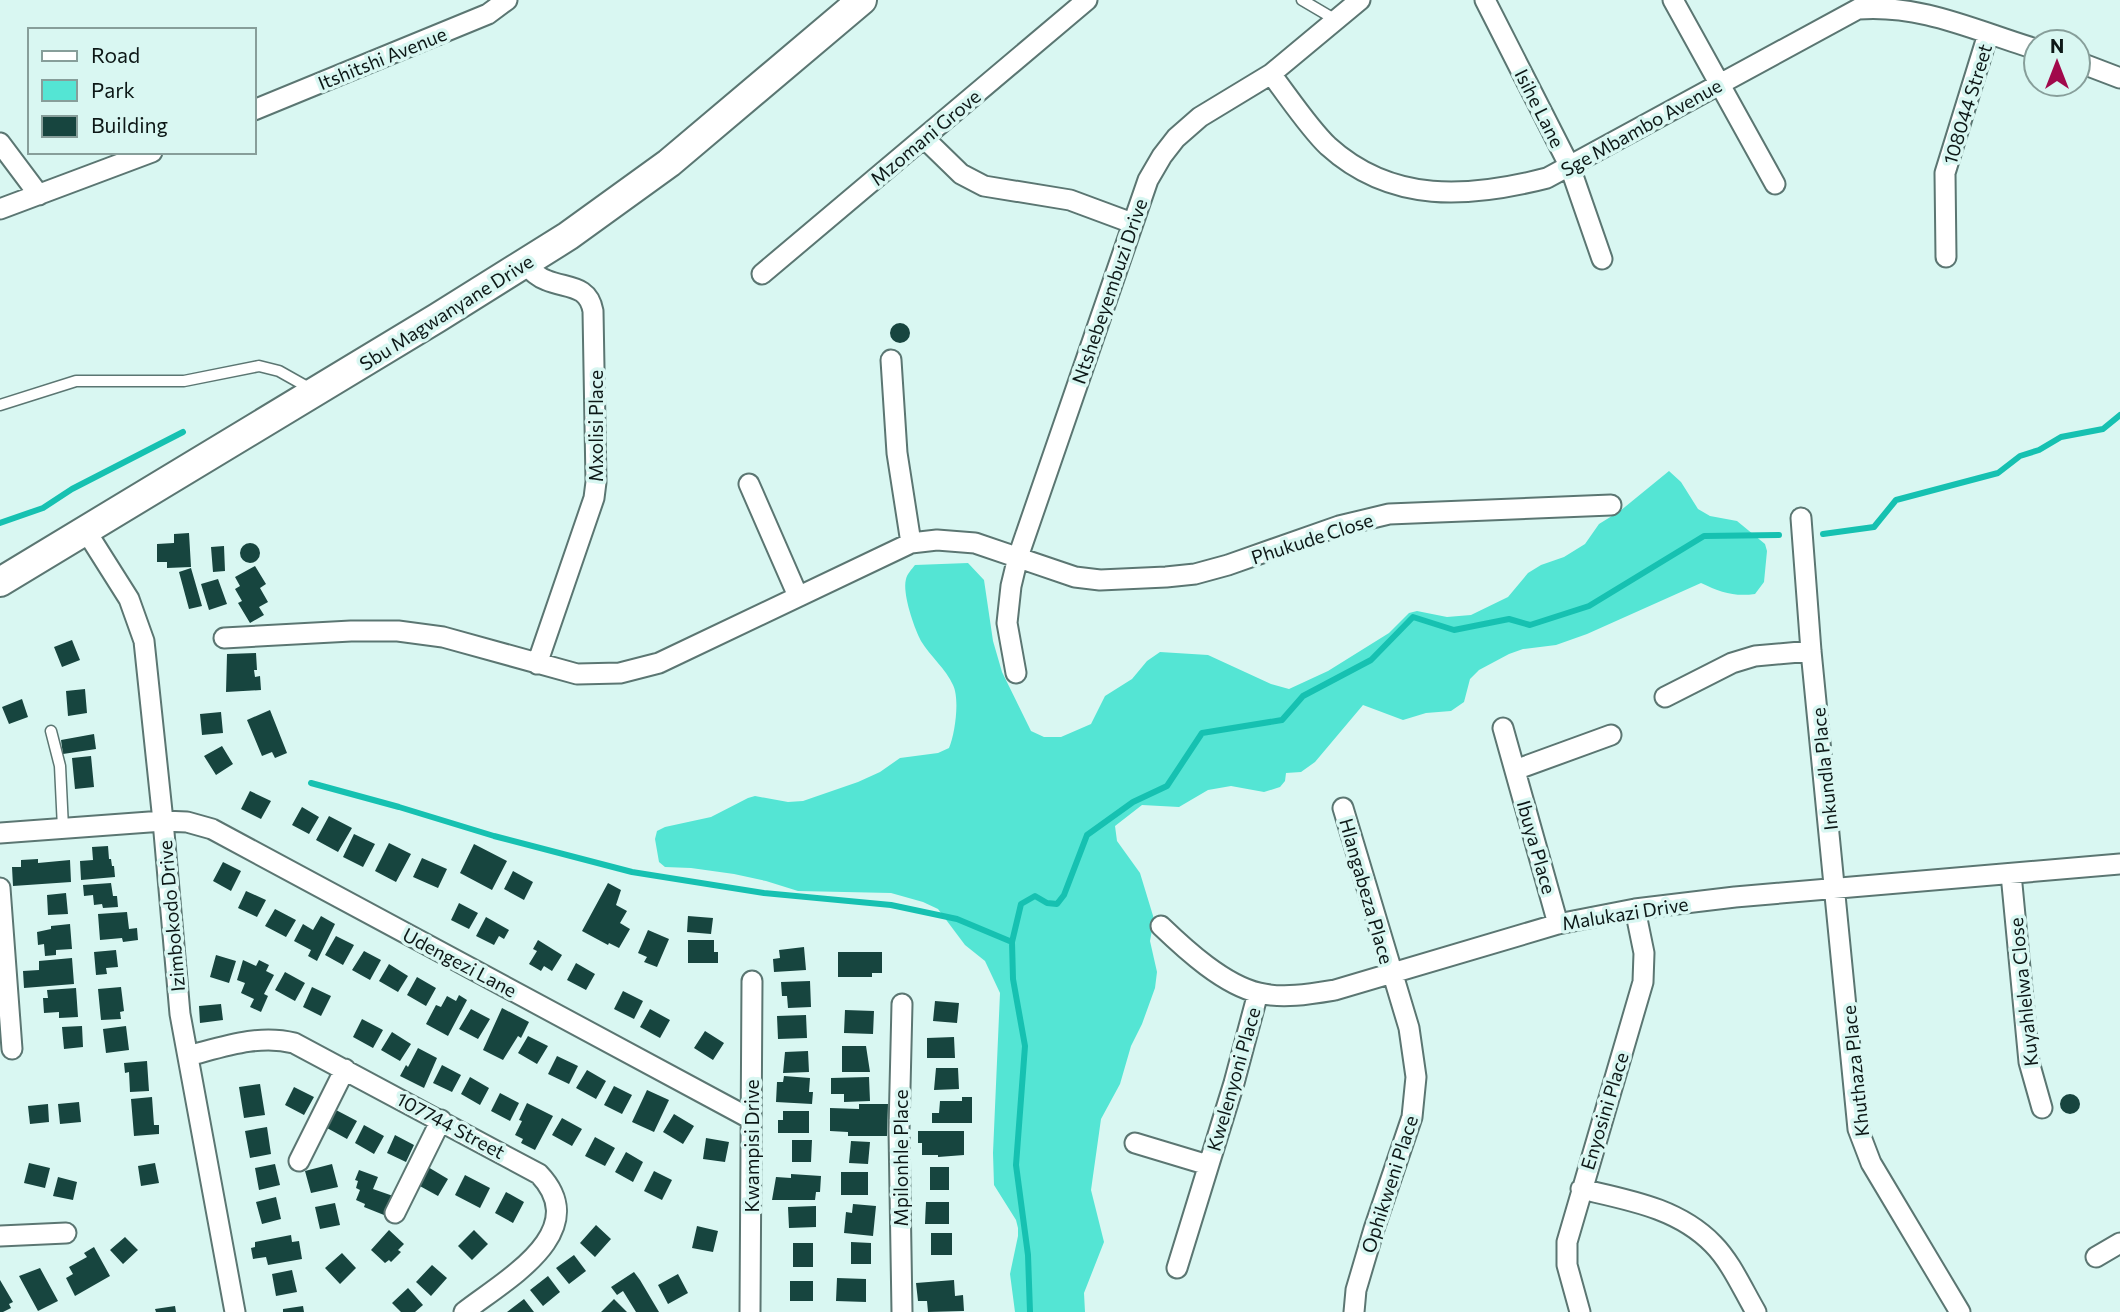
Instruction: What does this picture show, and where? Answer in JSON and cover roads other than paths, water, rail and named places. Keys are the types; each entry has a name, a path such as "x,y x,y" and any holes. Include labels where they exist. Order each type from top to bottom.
{"main road":[{"name":"Sbu Magwanyane Drive","path":"0,582 568,236 669,163 862,0"}],"street":[{"name":"Itshitshi Avenue","path":"256,109 488,14 507,0"},
{"name":"Mzomani Grove","path":"762,274 1087,0"},
{"name":"Ntshebeyembuzi Drive","path":"1016,673 1007,623 1011,586 1018,557 1148,180 1176,138 1200,117 1271,74 1360,0"},
{"name":"Isihe Lane","path":"1485,0 1570,167 1602,258"},
{"path":"1673,0 1775,184"},
{"name":"Sge Mbambo Avenue","path":"1271,74 1327,145 1357,168 1390,184 1460,193 1514,186 1547,178 1718,85 1856,5 1913,10 2022,45"},
{"name":"108044 Street","path":"1946,257 1945,173 1988,34"},
{"path":"2092,67 2120,78"},
{"path":"924,138 961,174 984,186 1070,200 1132,223"},
{"path":"0,143 39,195"},
{"path":"0,209 147,154"},
{"name":"Mxolisi Place","path":"524,263 544,280 585,293 591,300 593,311 594,498 537,664"},
{"path":"891,360 897,453 911,543"},
{"path":"749,484 798,596"},
{"name":"Phukude Close","path":"1018,557 1075,577 1100,580 1166,577 1195,574 1228,565 1339,526 1389,514 1611,505"},
{"name":"Inkundla Place","path":"1801,518 1811,651 1836,888"},
{"name":"Izimbokodo Drive","path":"86,531 129,599 144,641 180,1014 235,1312"},
{"path":"224,638 398,631 443,637 577,674 597,675 659,663 911,543 937,540 975,543 1018,557"},
{"path":"1665,698 1732,663 1755,656 1811,651"},
{"name":"Ibuya Place","path":"1503,728 1558,924"},
{"path":"1515,770 1611,735"},
{"name":"Hlangabeza Place","path":"1343,808 1392,974"},
{"name":"Udengezi Lane","path":"0,833 163,821 187,822 212,829 751,1119"},
{"name":"Malukazi Drive","path":"1161,926 1207,966 1230,981 1258,993 1307,995 1392,974 1558,924 1635,909 1734,897 2120,864"},
{"name":"Kuyahlelwa Close","path":"2011,874 2029,1062 2042,1108"},
{"path":"0,888 4,1000 12,1049"},
{"name":"Khuthaza Place","path":"1836,888 1856,1112 1864,1148 1960,1312"},
{"name":"Enyosini Place","path":"1580,1312 1567,1265 1567,1242 1643,982 1644,953 1635,909"},
{"name":"Ophikweni Place","path":"1354,1312 1356,1290 1412,1117 1415,1098 1416,1077 1409,1028 1392,974"},
{"name":"Kwampisi Drive","path":"750,1312 752,981"},
{"name":"Kwelenyoni Place","path":"1177,1268 1234,1083 1258,993"},
{"name":"Mpilonhle Place","path":"902,1004 899,1130 902,1312"},
{"name":"107744 Street","path":"188,1056 255,1040 294,1043 539,1174 552,1189 557,1208 555,1230 539,1252 464,1312"},
{"path":"299,1161 345,1069"},
{"path":"395,1213 441,1120"},
{"name":"Kwelenyoni Place","path":"1135,1143 1208,1166"},
{"path":"1581,1189 1651,1206 1696,1228 1715,1245 1756,1312"},
{"path":"1,1234 66,1233"},
{"path":"2096,1257 2120,1243"}],"lane":[{"path":"1302,0 1336,20"},
{"path":"0,405 76,382 184,381 259,366 279,370 316,391"},
{"path":"51,731 60,766 63,828"}],"waterway":[{"path":"1823,534 1874,527 1896,500 1998,473 2020,456 2039,450 2061,437 2103,429 2120,415"},
{"path":"0,523 43,508 72,489 183,432"},
{"path":"1030,1312 1028,1255 1016,1165 1025,1046 1013,979 1012,942 1021,904 1035,896 1047,903 1057,904 1064,895 1087,835 1133,802 1167,786 1202,733 1282,720 1303,696 1371,660 1413,617 1454,630 1509,619 1530,625 1589,606 1704,536 1779,535"},
{"path":"311,783 494,836 632,872 764,893 891,905 957,919 1012,942"}]}
